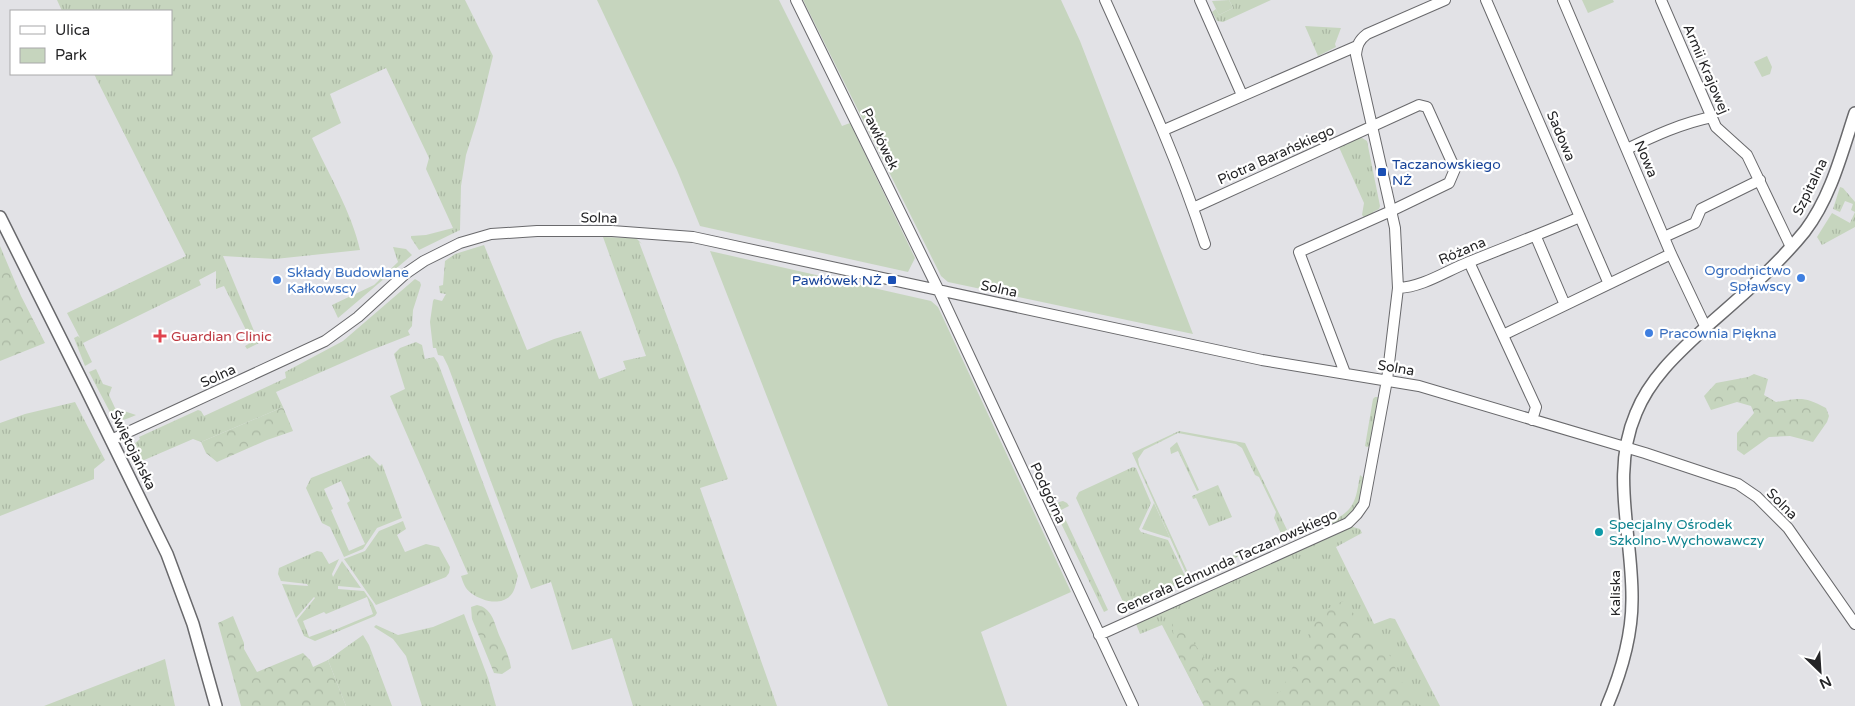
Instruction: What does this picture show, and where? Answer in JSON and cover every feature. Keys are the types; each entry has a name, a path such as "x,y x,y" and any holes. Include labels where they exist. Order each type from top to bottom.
{"street":[{"name":"Pawłówek","path":"796,0 939,291"},
{"path":"1105,0 1164,130 1205,244"},
{"path":"1200,0 1242,95"},
{"path":"1164,130 1357,46 1367,34 1444,0"},
{"name":"Sadowa","path":"1486,0 1609,284"},
{"name":"Nowa","path":"1563,0 1671,254 1706,328"},
{"name":"Armii Krajowej","path":"1660,0 1716,127 1747,155 1791,247"},
{"name":"Generała Edmunda Taczanowskiego","path":"1100,635 1348,523 1364,504 1387,380 1398,288 1395,228 1371,127 1356,55 1357,46"},
{"name":"Piotra Barańskiego","path":"1193,208 1419,105 1427,107 1455,169 1449,183 1391,211"},
{"name":"Szpitalna","path":"1626,447 1634,415 1651,385 1684,347 1791,247 1806,229 1838,165 1855,112"},
{"path":"1627,149 1697,120 1712,117"},
{"path":"1664,237 1695,223 1701,209 1760,180"},
{"path":"1345,374 1299,252 1391,211"},
{"name":"Świętojańska","path":"0,217 169,560 193,624 216,706"},
{"name":"Różana","path":"1398,288 1412,288 1469,262 1580,217"},
{"name":"Solna","path":"111,440 325,341 358,317 405,274 424,260 460,243 491,234 537,231 612,231 693,238 1262,360 1419,386 1626,447 1738,484 1757,497 1788,528 1855,624"},
{"path":"1536,236 1565,305"},
{"path":"1503,335 1671,254"},
{"path":"1469,262 1536,407 1532,420"},
{"name":"Podgórna","path":"939,291 1133,706"},
{"name":"Kaliska","path":"1606,706 1622,665 1632,608 1623,489 1626,447"}],"green space":[{"path":"57,0 465,0 493,56 478,117 466,155 461,186 460,230 419,250 411,238 411,236 426,235 453,228 426,169 429,158 386,68 330,94 341,123 312,138 346,208 360,250 275,259 223,256 259,343 247,349 245,346 252,342 224,286 216,289 216,271 199,280 201,285 83,343 92,362 85,366 74,338 78,336 80,338 67,313 186,256 95,75 172,75 172,10 62,10"},
{"path":"597,0 779,0 842,126 850,123 915,258 908,272 700,226 677,170"},
{"path":"803,0 1061,0 1080,41 1193,334 948,282 941,276"},
{"path":"1229,0 1271,0 1223,22 1217,21 1212,12 1216,9 1219,15 1233,8"},
{"path":"1229,0 1233,8 1219,15 1212,1"},
{"path":"1582,0 1613,0 1614,2 1588,13"},
{"path":"1305,26 1341,28 1335,44 1336,47 1318,56"},
{"path":"1767,56 1772,67 1770,74 1762,77 1754,62"},
{"path":"1359,136 1367,141 1380,206 1379,209 1373,212 1374,215 1365,218 1362,215 1364,203 1338,145"},
{"path":"1840,187 1855,202 1855,212 1851,210 1853,204 1845,201 1840,212 1833,209"},
{"path":"1855,212 1855,227 1822,245 1817,237 1832,213 1850,223"},
{"path":"603,237 636,238 642,244 639,242 728,479 700,488 777,706 633,706 612,638 572,650 551,582 531,589 448,366 443,356 438,355 436,348 433,348 430,322 434,299 442,301 446,294 440,293 439,286 443,285 445,261 455,254 484,245 527,350 581,331 599,379 626,369 623,361 646,356"},
{"path":"0,246 21,296 45,343 0,361"},
{"path":"393,247 406,249 412,255 338,318 332,305 374,285 398,262"},
{"path":"710,251 931,301 938,307 1071,592 981,632 1007,706 888,706"},
{"path":"415,279 421,285 413,310 412,326 408,331 410,335 276,392 283,407 201,442 193,439 135,464 130,452 134,444 140,439 139,437 198,410 204,416 286,378 285,372 343,341"},
{"path":"416,342 422,345 425,359 434,357 438,363 518,576 513,592 504,600 493,602 481,599 471,593 463,583 461,576 468,574 390,396 405,389 394,354 400,348"},
{"path":"96,369 103,384 112,387 109,395 115,408 136,415 121,420 112,416 89,372"},
{"path":"1754,374 1768,379 1764,395 1776,402 1802,399 1812,401 1826,408 1829,416 1827,422 1813,442 1790,436 1769,437 1744,455 1737,450 1737,433 1754,413 1751,406 1737,402 1711,410 1704,396 1716,383 1748,377"},
{"path":"1378,397 1370,446 1367,447 1365,446 1373,399"},
{"path":"75,402 105,460 94,469 94,479 0,516 0,423 25,414"},
{"path":"283,407 293,431 217,462 206,453 201,442"},
{"path":"1179,431 1245,443 1290,536 1282,536 1274,518 1276,512 1242,448 1236,444 1178,433 1144,450 1138,459 1139,465 1190,577 1188,578 1132,453"},
{"path":"1177,442 1199,490 1197,491 1178,451 1171,454 1170,448"},
{"path":"369,455 380,466 382,464 402,518 377,528 363,549 344,557 330,527 322,523 306,488 311,478","holes":["341,481 350,501 347,503 365,544 349,551 324,489"]},
{"path":"1133,467 1136,468 1151,503 1139,529 1141,532 1168,540 1187,580 1128,606 1124,604 1076,498 1079,492"},
{"path":"1360,475 1364,478 1359,501 1353,512 1334,525 1331,521 1345,513 1353,503"},
{"path":"1218,485 1232,517 1209,526 1196,498 1193,499 1192,496"},
{"path":"1213,491 1223,514 1215,518 1205,494"},
{"path":"1063,501 1069,506 1061,510 1108,610 1104,612 1056,513 1049,516 1053,506"},
{"path":"1154,503 1170,538 1142,529"},
{"path":"403,521 406,529 397,535 405,552 426,544 439,547 450,567 449,573 446,577 376,605 344,559 365,551 379,531"},
{"path":"1352,525 1360,529 1362,533 1336,547 1374,624 1390,618 1395,619 1440,706 1204,706 1162,625 1140,634 1136,624"},
{"path":"1272,538 1273,540 1201,574 1199,571"},
{"path":"317,551 322,552 329,564 339,559 332,574 333,577 342,561 361,588 338,586 338,589 364,591 377,613 375,616 315,641 304,636 297,620 315,598 296,618 282,584 308,586 307,584 281,581 278,574 279,568","holes":["367,597 373,614 332,631 331,629 309,637 303,621 324,612 326,614"]},
{"path":"1343,601 1354,614 1365,633 1383,641 1413,706 1204,706 1175,648 1172,623 1191,639 1212,668 1236,676 1270,698 1281,691 1319,613"},
{"path":"477,605 486,609 492,616 508,655 511,668 502,674 494,673 472,619 471,607"},
{"path":"464,614 488,678 496,706 422,706 406,656 393,639 374,627 376,625 398,635 433,627"},
{"path":"233,616 244,643 244,649 257,672 303,653 310,660 313,667 328,660 346,706 241,706 218,623"},
{"path":"363,635 369,645 392,706 346,706 328,660"},
{"path":"165,659 175,706 44,706"}],"place":[{"name":"Taczanowskiego NŻ","path":"1382,172"},
{"name":"Ogrodnictwo Spławscy","path":"1801,278"},
{"name":"Składy Budowlane Kałkowscy","path":"277,280"},
{"name":"Pawłówek NŻ","path":"892,280"},
{"name":"Pracownia Piękna","path":"1649,333"},
{"name":"Guardian Clinic","path":"160,336"},
{"name":"Specjalny Ośrodek Szkolno-Wychowawczy","path":"1599,532"}]}
